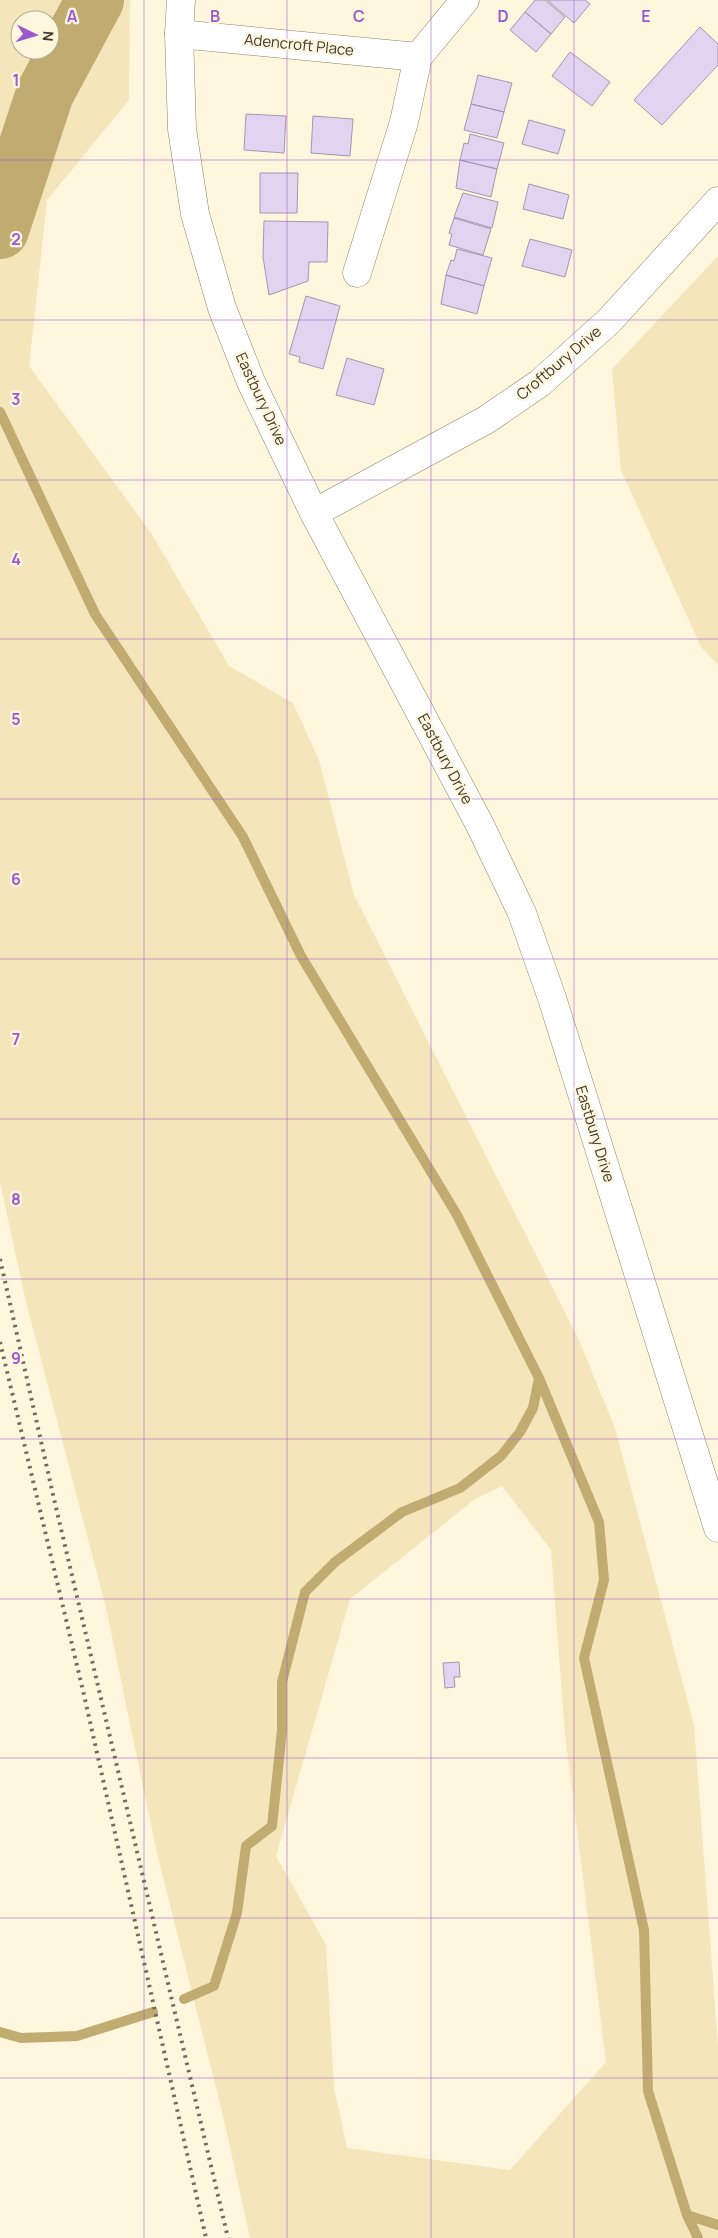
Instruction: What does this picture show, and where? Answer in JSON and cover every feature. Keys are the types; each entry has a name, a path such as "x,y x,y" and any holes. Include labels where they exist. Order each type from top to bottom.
{"street":[{"name":"Eastbury Drive","path":"182,0 179,34 182,129 198,223 222,308 251,382 314,513 480,825 522,913 552,998 718,1528"},
{"path":"357,273 404,122 418,57 465,0"},
{"name":"Adencroft Place","path":"179,34 418,57"},
{"name":"Croftbury Drive","path":"314,513 486,420 540,383 609,321 718,201"}],"shaded area":[{"path":"0,0 130,0 129,100 47,200 29,366 151,533 229,666 293,703 319,760 354,895 578,1338 615,1428 694,1725 718,2045 718,2238 250,2238 223,2116 156,1849 106,1608 25,1298 0,1182","holes":["502,1486 551,1550 565,1734 606,2062 510,2170 347,2148 334,2088 326,1945 276,1856 350,1599 475,1499"]},
{"path":"718,256 718,665 701,647 621,470 612,369"}],"building":[{"path":"535,0 545,0 565,17 551,34 525,12"},
{"path":"547,0 585,0 590,4 574,23"},
{"path":"525,12 551,34 536,52 510,30"},
{"path":"700,27 718,44 718,65 662,125 634,100"},
{"path":"570,52 610,82 592,106 552,76"},
{"path":"478,75 512,83 504,112 471,104"},
{"path":"471,104 504,112 497,138 464,130"},
{"path":"246,114 286,116 284,153 244,150"},
{"path":"313,116 353,119 350,156 311,153"},
{"path":"529,120 565,130 558,154 522,144"},
{"path":"470,134 504,143 497,169 460,160 464,143 468,144"},
{"path":"460,160 497,169 491,197 456,188"},
{"path":"260,173 298,173 297,213 260,213"},
{"path":"529,184 569,195 563,219 523,209"},
{"path":"463,193 498,202 492,228 454,217"},
{"path":"454,218 491,229 483,255 449,245 452,234 449,233"},
{"path":"264,221 328,222 327,262 309,262 308,281 269,295 263,257"},
{"path":"530,239 572,250 565,277 522,266"},
{"path":"457,249 492,258 484,286 446,275 451,260 454,261"},
{"path":"446,275 484,286 477,314 441,304"},
{"path":"306,296 340,306 323,369 299,362 300,357 289,354"},
{"path":"347,358 384,369 374,405 336,395"},
{"path":"459,1662 460,1677 454,1677 455,1687 445,1688 443,1663"}],"waterway":[{"path":"0,230 45,93 95,0"},
{"path":"0,412 95,614 243,837 301,956 457,1215 539,1378 599,1522 604,1580 584,1658 644,1930 648,2091 687,2215 698,2238"},
{"path":"184,1999 214,1986 237,1913 246,1846 272,1826 282,1730 282,1682 305,1592 335,1562 402,1512 460,1488 501,1456 520,1432 533,1408 539,1378"},
{"path":"0,2032 21,2038 77,2036 153,2012"},
{"path":"687,2215 718,2225"}],"railway":[{"path":"0,1259 54,1499 228,2238"},
{"path":"0,1342 84,1695 206,2238"}]}
